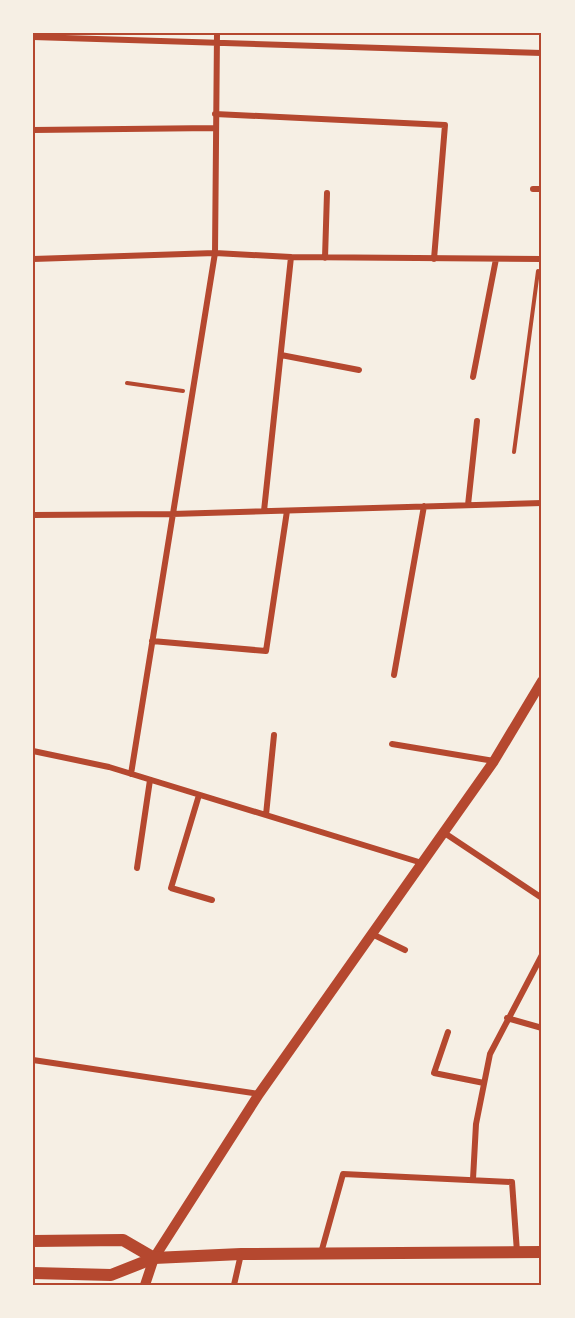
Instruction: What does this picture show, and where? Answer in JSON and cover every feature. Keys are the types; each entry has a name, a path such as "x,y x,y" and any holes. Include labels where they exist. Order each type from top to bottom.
{"main road":[{"path":"33,1241 123,1240 154,1258"},
{"path":"33,1273 111,1275 154,1258 241,1254 542,1252"}],"street":[{"path":"131,774 214,253 217,33"},
{"path":"33,37 542,53"},
{"path":"215,114 445,125 434,259"},
{"path":"33,130 215,128"},
{"path":"533,189 542,189"},
{"path":"325,258 327,193"},
{"path":"33,259 214,253 325,258 541,259"},
{"path":"264,511 291,257"},
{"path":"473,376 496,259"},
{"path":"281,355 359,370"},
{"path":"468,505 477,422"},
{"path":"33,514 172,514 542,503"},
{"path":"394,675 424,506"},
{"path":"152,641 266,651 287,511"},
{"path":"145,1285 154,1258 260,1094 494,760 542,681"},
{"path":"266,815 274,735"},
{"path":"392,744 494,760"},
{"path":"33,751 131,774 422,863"},
{"path":"137,868 150,780"},
{"path":"199,795 171,888 212,900"},
{"path":"443,832 542,898"},
{"path":"372,934 405,950"},
{"path":"473,1179 476,1124 490,1054 542,955"},
{"path":"507,1018 542,1028"},
{"path":"448,1032 434,1073 484,1083"},
{"path":"33,1060 260,1094"},
{"path":"321,1254 343,1174 512,1182 517,1252"},
{"path":"234,1285 241,1254"}],"path":[{"path":"514,452 541,259"},
{"path":"127,383 192,392"}]}
